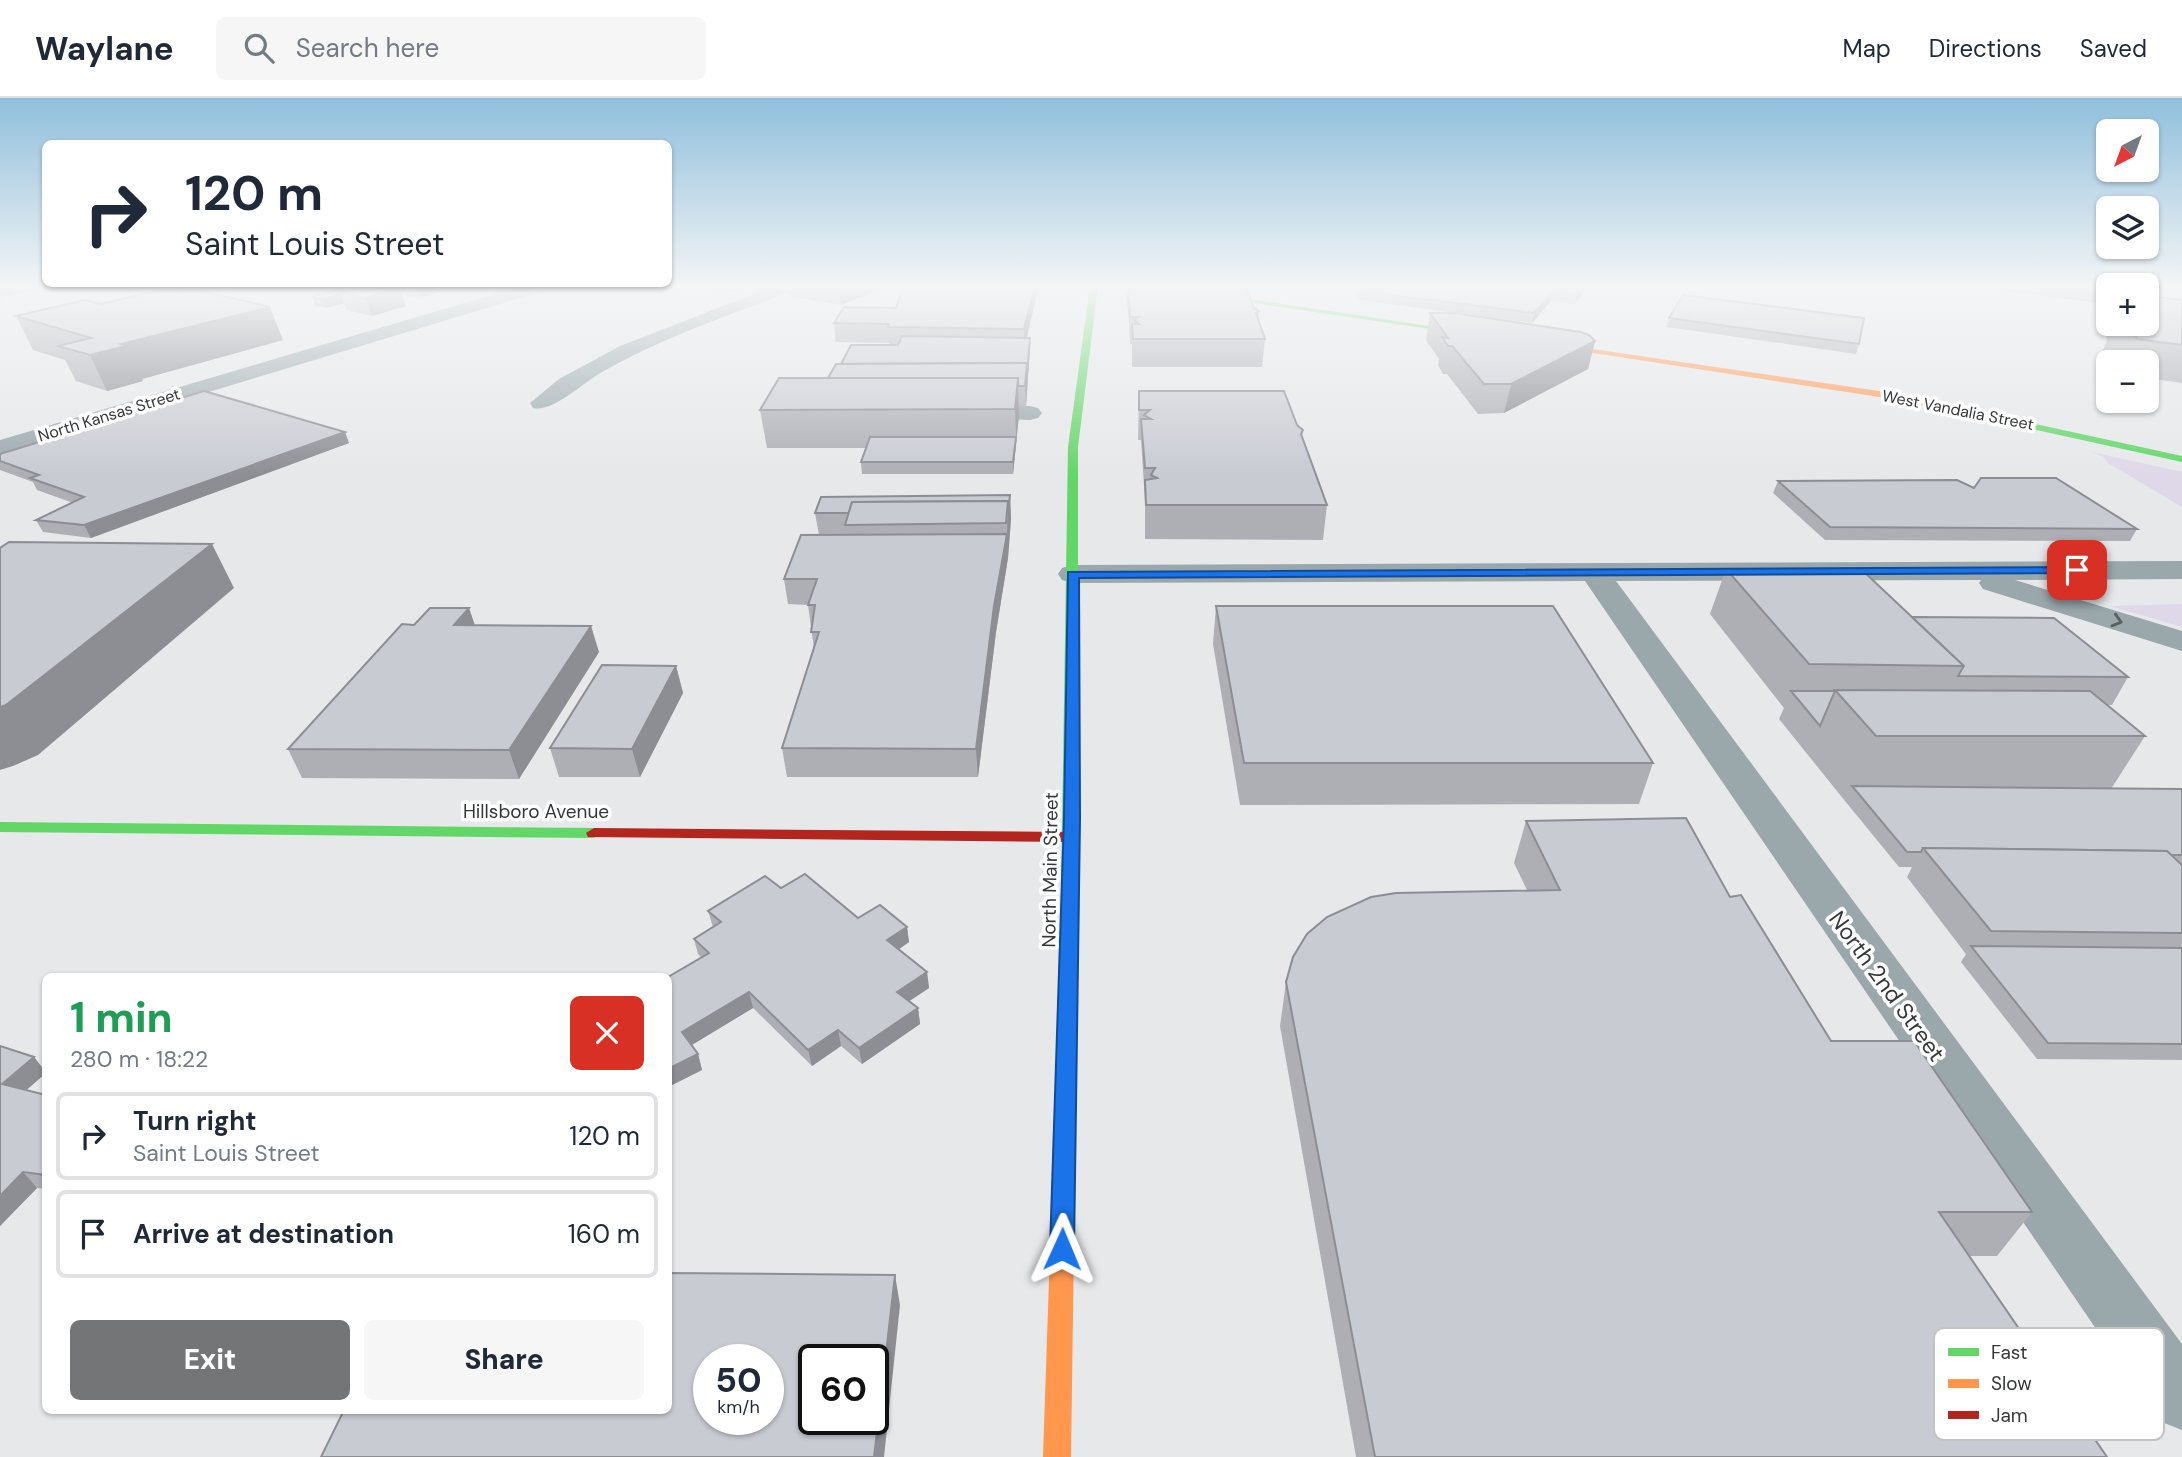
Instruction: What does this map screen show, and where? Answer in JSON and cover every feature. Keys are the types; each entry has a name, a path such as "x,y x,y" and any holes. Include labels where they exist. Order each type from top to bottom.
{"main road":[{"name":"North Main Street","path":"1057,1457 1072,837 1073,447 1086,349"},
{"name":"West Vandalia Street","path":"1587,349 1875,393 2182,459"},
{"name":"Hillsboro Avenue","path":"0,827 1072,837"}],"street":[{"name":"North Kansas Street","path":"0,448 329,349"},
{"path":"541,403 568,381 634,349"},
{"path":"950,412 1030,413"},
{"path":"1073,574 2182,569"},
{"path":"1955,571 2182,640"},
{"name":"North 2nd Street","path":"1594,572 2132,1328"},
{"name":"North 2nd Street","path":"2164,1373 2182,1398"}],"shaded area":[{"path":"2092,452 2182,472 2182,507 2108,463 2104,457"},
{"path":"2182,604 2182,627 2110,606"}],"building":[{"path":"70,349 112,349 90,355"},
{"path":"849,349 1029,349 1027,373 1027,363 841,364"},
{"path":"1455,349 1579,349 1511,384 1484,384"},
{"path":"1027,363 1025,386 1018,386 1018,378 828,378 836,364"},
{"path":"779,378 1018,378 1015,409 760,410"},
{"path":"204,391 345,432 84,525 36,520 84,497 30,478 39,475 0,461 0,454"},
{"path":"1139,391 1284,391 1297,425 1303,430 1301,434 1327,505 1146,505 1145,480 1157,478 1151,475 1155,468 1145,468 1141,419 1151,419 1144,415 1150,410 1139,410"},
{"path":"870,437 1016,437 1013,462 861,462"},
{"path":"1981,478 2056,478 2137,529 1830,527 1778,481 1957,480 1974,488"},
{"path":"1010,495 1008,511 1008,501 852,502 849,513 815,513 821,497"},
{"path":"1008,501 1006,523 845,525 852,502"},
{"path":"1007,534 994,606 976,749 782,748 819,632 811,632 815,605 808,605 817,579 784,579 801,535"},
{"path":"9,542 212,544 0,707 0,548"},
{"path":"1726,569 1862,570 1964,666 1809,664"},
{"path":"1216,606 1553,606 1653,763 1244,763"},
{"path":"430,608 469,608 454,625 591,626 509,750 288,749 402,624 414,625"},
{"path":"1912,617 2054,618 2128,677 1958,676 1964,666"},
{"path":"602,665 676,666 632,749 550,748"},
{"path":"1835,690 2090,691 2145,736 1876,736"},
{"path":"1791,691 1835,691 1820,726"},
{"path":"1852,786 2182,789 2182,855 2171,855 2167,851 1923,848 1921,852 1907,852"},
{"path":"1686,818 1730,897 1741,895 1831,1041 1914,1041 2032,1212 1939,1212 2019,1328 1934,1328 1934,1440 2095,1440 2107,1457 1375,1457 1286,982 1293,957 1307,934 1327,917 1371,897 1396,893 1560,890 1526,821"},
{"path":"1923,848 2167,851 2182,865 2182,933 1991,931"},
{"path":"805,874 858,918 880,905 907,927 887,940 927,972 897,992 918,1008 859,1048 838,1030 808,1050 749,992 682,1032 698,1054 672,1067 672,975 709,953 694,939 721,922 708,911 765,876 781,888"},
{"path":"1971,946 2182,948 2182,1044 2048,1043"},
{"path":"0,1046 34,1057 2,1084 42,1094 42,1174 23,1172 0,1196"},
{"path":"672,1273 895,1275 887,1344 798,1344 798,1435 877,1435 874,1457 321,1457 342,1414 672,1414"}],"traffic: fast":[{"path":"1069,955 1073,447 1086,349"},
{"path":"1976,414 2182,459"},
{"path":"0,827 594,833"}],"traffic: slow":[{"path":"1584,349 1886,395 1976,414"},
{"path":"1057,1457 1069,955"}],"traffic: jam":[{"path":"594,833 1072,837"}],"route":[{"path":"1062,1249 1072,818 1073,574 2077,570"}]}
